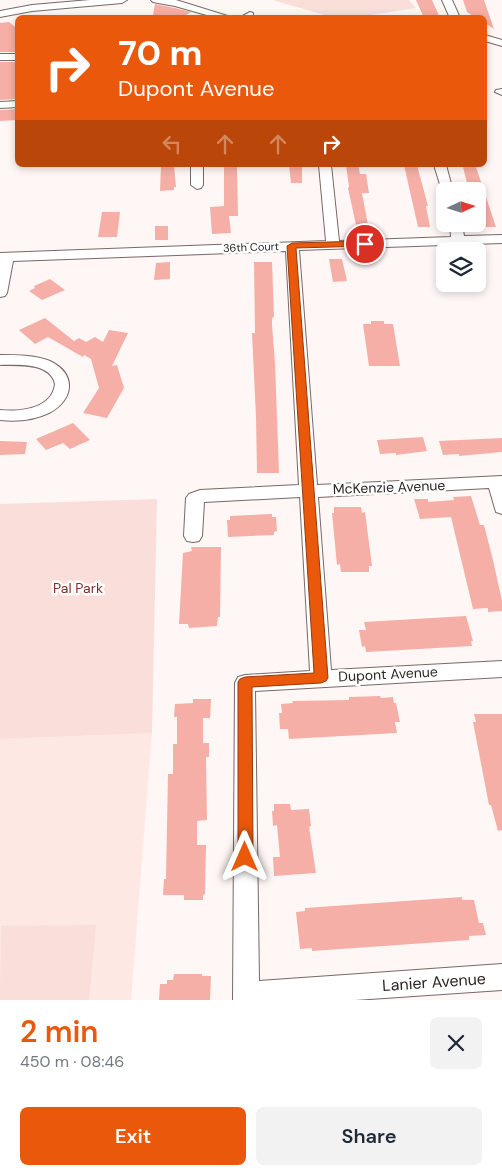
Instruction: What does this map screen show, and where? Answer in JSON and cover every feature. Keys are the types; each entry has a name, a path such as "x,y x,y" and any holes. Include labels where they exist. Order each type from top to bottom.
{"street":[{"path":"0,14 32,8 122,0"},
{"path":"156,0 176,3 218,15"},
{"path":"447,0 454,15"},
{"path":"487,39 502,43"},
{"path":"0,57 15,57"},
{"path":"0,105 15,104"},
{"path":"197,167 197,185"},
{"path":"325,167 334,244"},
{"path":"441,167 445,182"},
{"path":"457,232 458,240"},
{"name":"36th Court","path":"4,257 502,239"},
{"path":"292,246 321,678"},
{"path":"0,294 4,257"},
{"path":"0,360 40,363 60,375 63,384 60,395 52,404 39,411 21,416 0,415"},
{"path":"499,482 502,508"},
{"name":"McKenzie Avenue","path":"193,536 195,498 309,490 499,482"},
{"name":"Dupont Avenue","path":"246,997 245,682 502,669"},
{"name":"Lanier Avenue","path":"246,997 502,977"}],"shaded area":[{"path":"152,733 131,1000 0,1000 0,739"}],"green space":[{"path":"273,0 409,0 416,8 371,15 324,15"},
{"name":"Pal Park","path":"157,499 152,733 0,739 0,504"},
{"path":"96,925 89,1000 0,1000 1,926"}],"building":[{"path":"416,0 432,0 439,15 423,15"},
{"path":"463,0 484,0 494,29 487,24 487,15 472,15 467,12"},
{"path":"155,4 191,12 186,15 153,15"},
{"path":"9,22 15,27 15,52 0,52 0,23"},
{"path":"0,62 15,62 15,99 0,100"},
{"path":"15,109 15,120 0,121 0,110"},
{"path":"161,167 174,167 176,187 174,187 174,190 160,191"},
{"path":"224,167 237,167 238,216 229,216 231,233 212,234 210,207 224,206"},
{"path":"289,167 302,167 302,183 291,183"},
{"path":"346,167 358,167 360,174 366,174 369,193 362,193 368,225 356,225"},
{"path":"404,167 418,167 428,206 426,206 430,227 418,227"},
{"path":"463,167 476,167 481,182 467,182"},
{"path":"486,197 496,227 486,227"},
{"path":"102,212 120,212 117,237 98,237"},
{"path":"155,226 168,226 168,240 155,240"},
{"path":"329,259 342,259 347,281 333,282"},
{"path":"170,262 170,279 154,280 156,263"},
{"path":"254,262 272,262 274,317 272,318 272,325 279,473 257,473 252,333 255,333"},
{"path":"50,279 65,290 42,300 29,291 35,288 34,286"},
{"path":"45,318 74,341 79,338 86,342 95,337 103,342 109,330 128,333 112,366 117,365 124,388 107,418 83,413 99,388 91,359 84,355 83,357 48,337 35,344 19,330"},
{"path":"371,321 384,321 384,324 393,324 400,366 369,366 363,324 371,324"},
{"path":"73,423 90,440 70,449 63,443 46,450 36,439"},
{"path":"423,437 427,451 396,455 396,453 380,454 377,440"},
{"path":"502,438 502,452 459,456 459,454 443,455 439,441"},
{"path":"0,441 27,442 25,454 0,455"},
{"path":"471,496 480,525 484,525 502,601 502,611 488,612 488,608 473,609 451,517 420,519 414,499 428,499 428,502 454,500 453,497"},
{"path":"334,507 361,507 362,513 365,512 372,566 369,566 369,572 341,572 340,564 337,565 332,513 334,513"},
{"path":"272,514 272,517 276,517 277,531 274,532 274,535 228,537 227,520 230,520 230,516"},
{"path":"191,547 221,547 220,617 218,617 217,626 189,628 188,624 179,624 183,553 192,551"},
{"path":"466,616 473,641 471,641 472,646 366,652 365,646 362,647 359,630 366,630 364,622"},
{"path":"380,696 381,698 393,697 394,703 396,703 400,722 395,722 397,733 289,739 288,729 280,729 279,713 282,713 281,704 293,703 292,701 349,700 349,697"},
{"path":"193,699 211,699 210,718 203,718 203,743 209,743 209,757 206,757 207,820 197,821 197,845 206,845 205,894 203,895 203,900 184,900 184,895 163,895 164,879 166,879 168,774 173,774 173,744 177,744 177,717 174,717 175,704 193,703"},
{"path":"474,714 502,714 502,830 498,831 491,805 489,805 473,722 476,722"},
{"path":"274,804 290,804 291,810 309,809 311,826 309,827 316,873 274,876 273,857 280,857 277,825 273,826 272,811 274,811"},
{"path":"462,897 462,900 474,900 479,923 483,923 486,935 469,936 469,940 312,951 312,948 300,949 296,912 305,911 305,908"},
{"path":"174,974 202,974 202,976 211,976 210,1000 159,1000 160,984 167,984 167,980 173,980"}],"route":[{"path":"245,857 245,682 321,678 292,246 365,244"}]}
